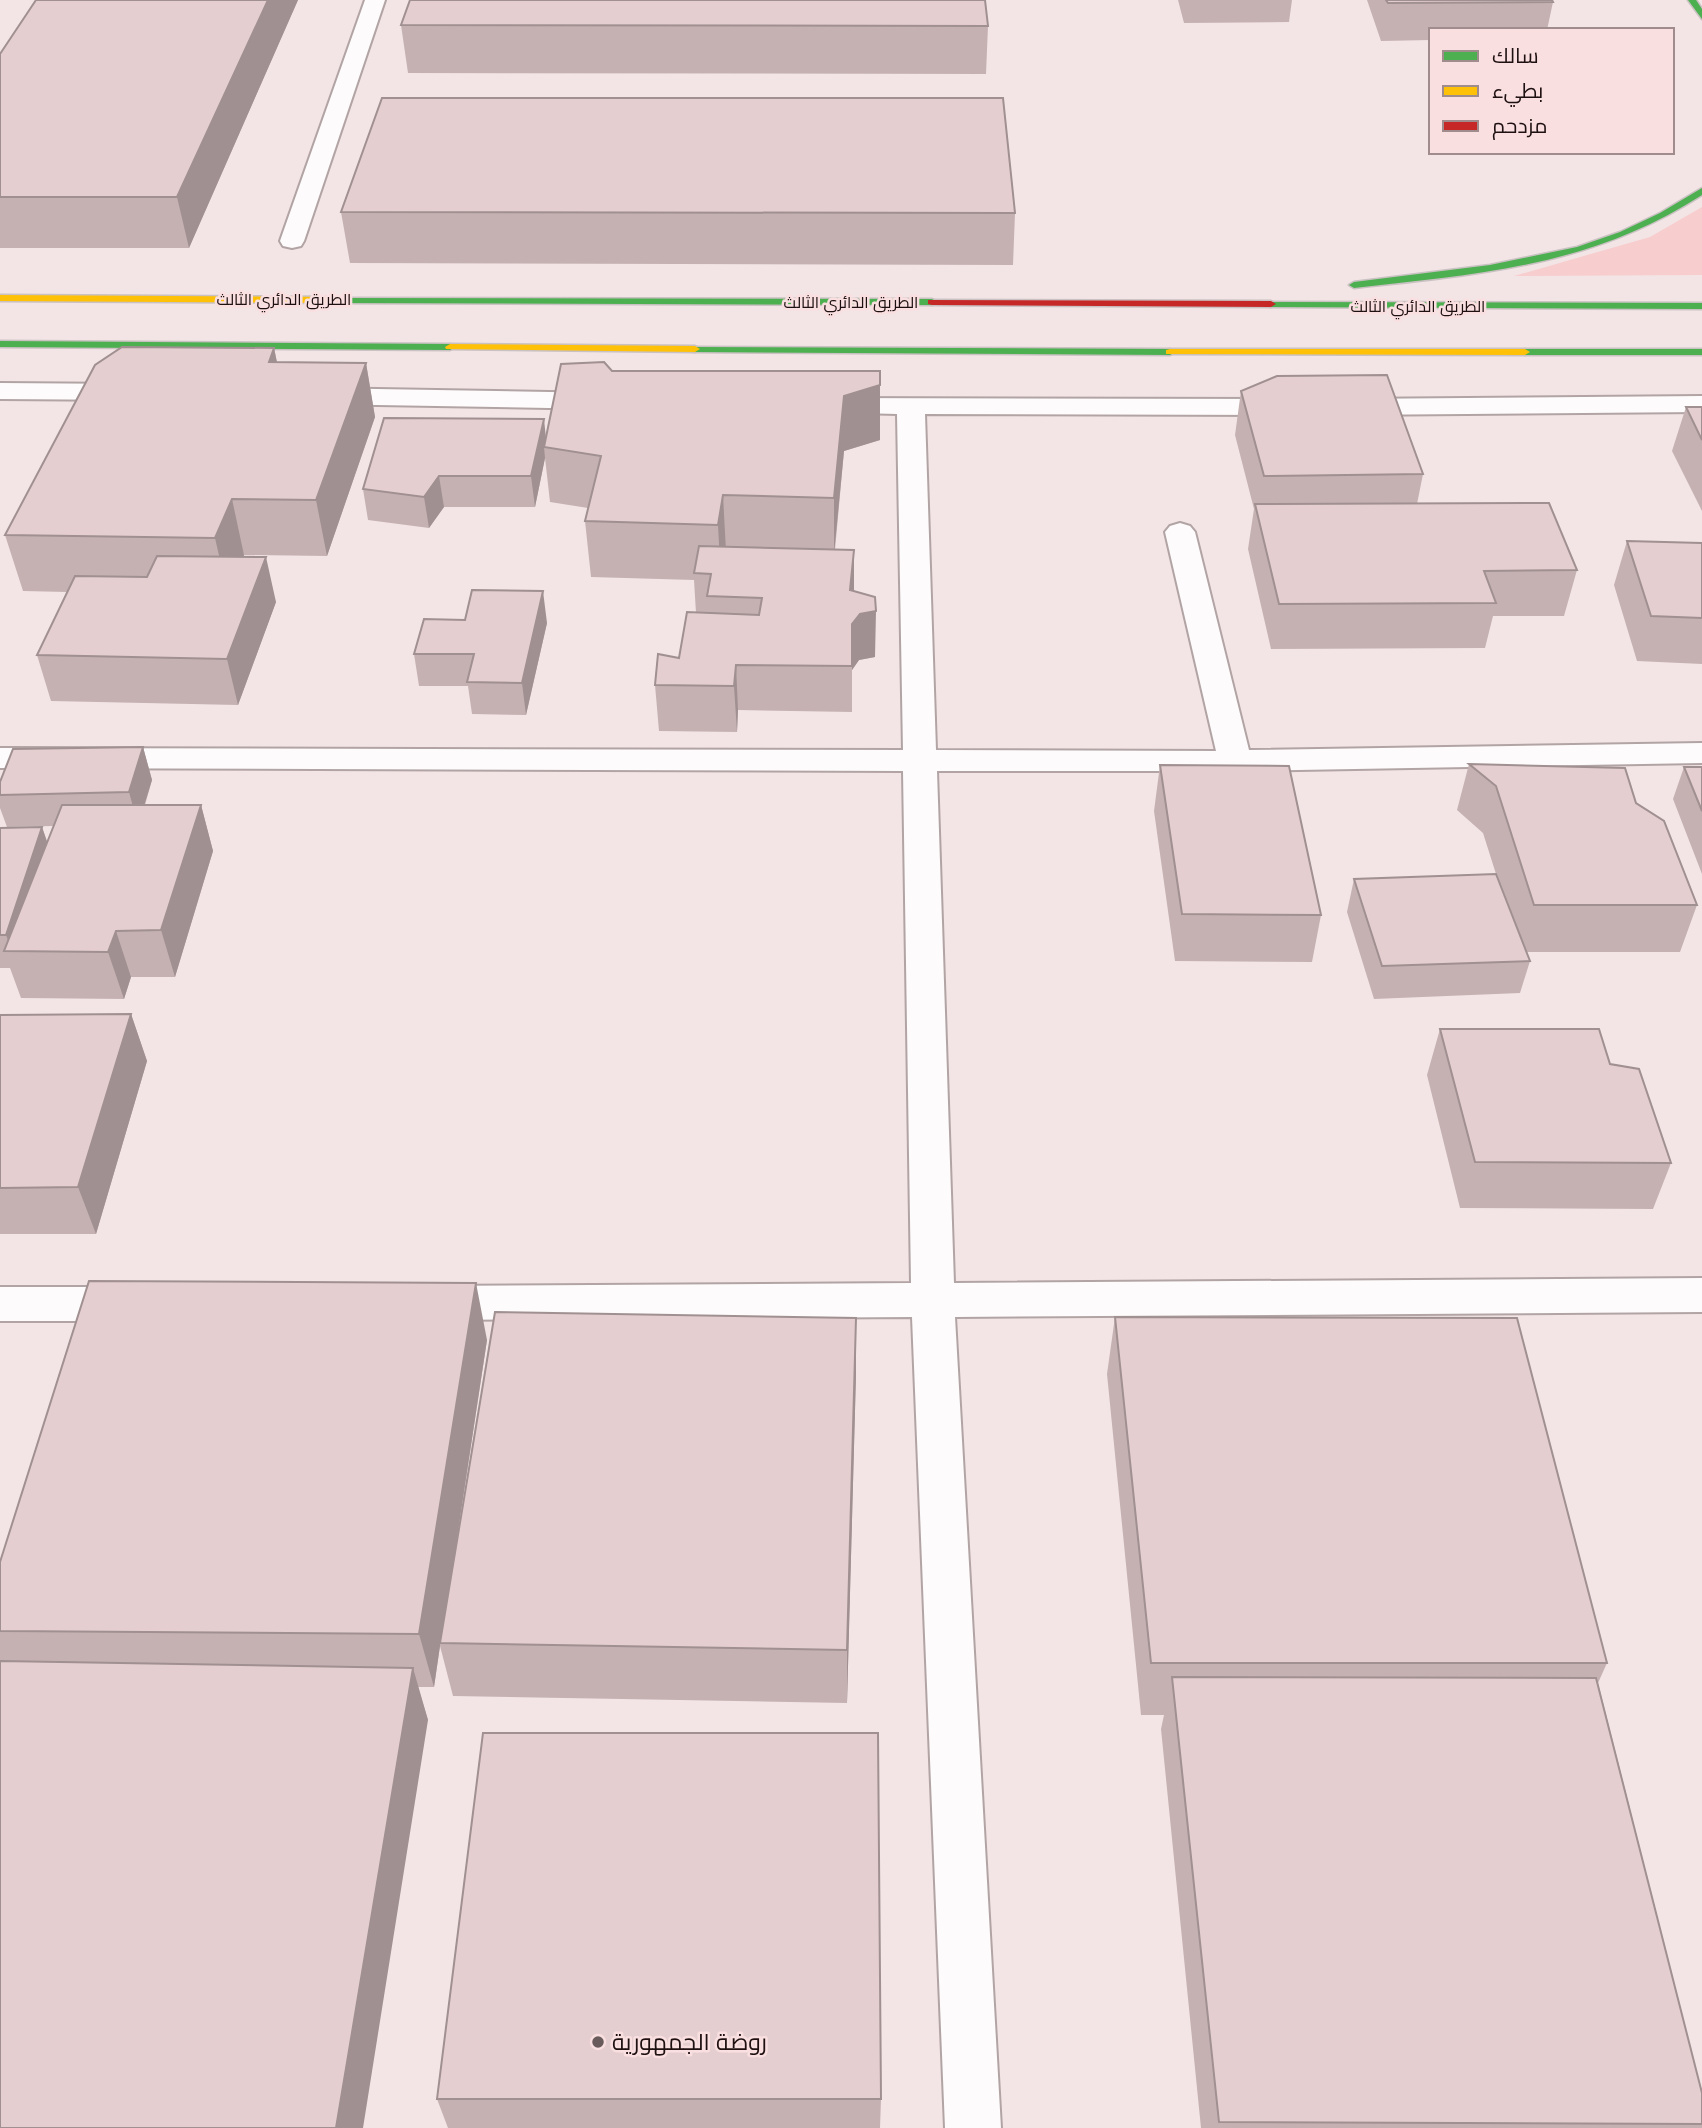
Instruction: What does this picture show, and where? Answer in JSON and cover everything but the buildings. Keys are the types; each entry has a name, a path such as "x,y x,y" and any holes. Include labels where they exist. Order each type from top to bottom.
{"highway":[{"path":"1692,0 1702,16"},
{"path":"1191,303 1472,271 1583,248 1673,213 1702,191"},
{"name":"الطريق الدائري الثالث","path":"0,298 1702,306"},
{"path":"0,344 1317,353 1702,352"}],"street":[{"path":"292,241 375,0"},
{"path":"0,391 156,393"},
{"path":"296,396 631,402"},
{"path":"799,405 1150,408 1702,404"},
{"path":"911,407 933,1300 973,2128"},
{"path":"1180,532 1235,761"},
{"path":"0,758 1235,761 1702,753"},
{"path":"390,1303 1702,1295"},
{"path":"0,1304 167,1304"}],"shaded area":[{"path":"1702,207 1702,275 1514,276 1650,237"}],"traffic: fast":[{"path":"1692,0 1702,16"},
{"path":"1354,285 1490,268 1580,249 1623,235 1664,215 1702,191"},
{"path":"335,300 932,302"},
{"path":"1271,304 1702,306"},
{"path":"0,344 450,347"},
{"path":"695,349 1170,352"},
{"path":"1525,352 1702,352"}],"traffic: slow":[{"path":"0,298 335,300"},
{"path":"450,347 695,349"},
{"path":"1170,352 1525,352"}],"traffic: jam":[{"path":"932,302 1271,304"}],"place":[{"name":"روضة الجمهورية","path":"598,2042"}]}
